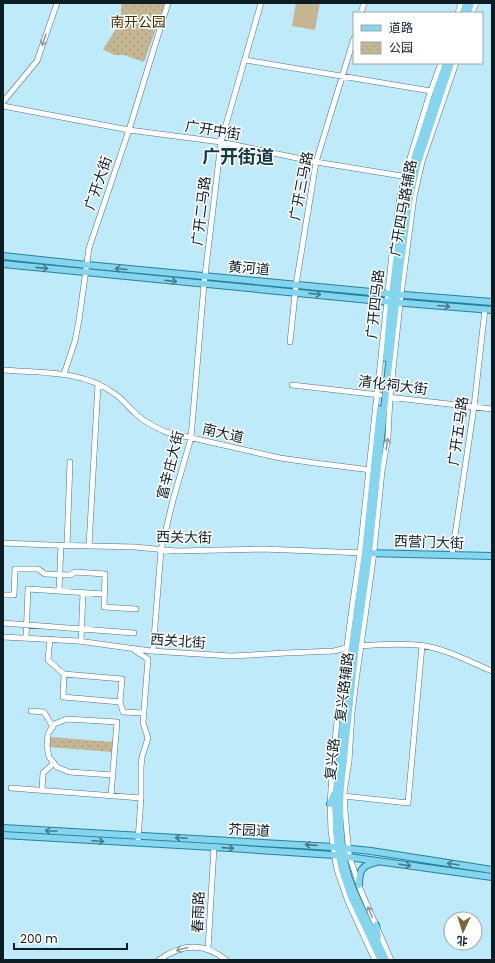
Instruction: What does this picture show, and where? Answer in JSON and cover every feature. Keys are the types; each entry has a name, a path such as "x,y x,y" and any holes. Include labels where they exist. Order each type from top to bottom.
{"main road":[{"name":"广开四马路","path":"367,553 405,198 415,156 446,64"},
{"name":"广开四马路","path":"411,177 417,166 451,64"},
{"name":"黄河道","path":"3,256 296,285 492,302"},
{"name":"黄河道","path":"3,264 85,273 492,310"},
{"name":"西营门大街","path":"367,553 492,556"},
{"name":"复兴路","path":"340,848 340,795 354,646 367,553"},
{"name":"复兴路","path":"354,646 345,698 336,791 336,831 340,848 342,870 351,897 381,960"},
{"path":"330,804 336,791"},
{"name":"芥园道","path":"3,828 340,848 492,870"},
{"name":"芥园道","path":"3,835 341,856 492,877"},
{"name":"复兴路","path":"341,856 356,896 386,960"},
{"path":"359,885 359,875 363,868 370,864 383,862"},
{"path":"376,925 381,949"}],"street":[{"path":"3,102 37,61 57,3"},
{"name":"广开大街","path":"64,374 75,341 78,326 89,248 129,130 168,3"},
{"name":"广开二马路","path":"204,284 221,142 261,3"},
{"name":"广开三马路","path":"290,342 296,285 316,162 353,42"},
{"path":"245,60 431,91"},
{"name":"广开四马路","path":"411,177 431,91 441,64"},
{"name":"广开四马路辅路","path":"411,177 422,162 456,64"},
{"name":"广开中街","path":"3,106 129,130 221,142 316,162 411,177"},
{"name":"富辛庄大街","path":"153,651 161,550 173,500 191,438 204,284"},
{"name":"广开五马路","path":"452,555 474,407 485,309"},
{"name":"南大道","path":"3,370 64,374 87,379 114,393 143,420 166,432 280,458 376,470"},
{"path":"89,546 98,384"},
{"name":"清化祠大街","path":"292,385 492,409"},
{"path":"367,553 376,470 388,437 383,396"},
{"path":"59,591 70,462"},
{"name":"西关大街","path":"3,543 135,547 177,551 277,549 367,553"},
{"name":"复兴路辅路","path":"367,553 354,646 338,710 330,804 341,856 338,873 349,904 375,960"},
{"name":"复兴路辅路","path":"340,848 345,811 344,796 349,761 352,713 354,646 352,608 367,553"},
{"path":"3,595 14,595 15,568 38,570 45,574 70,575 75,572 105,574 104,607 136,609"},
{"path":"26,638 28,590 104,594"},
{"path":"81,641 83,593"},
{"path":"3,623 134,633"},
{"name":"西关北街","path":"3,637 81,641 132,649 232,656 334,651 354,646 389,644 417,645 444,650 492,671"},
{"path":"50,640 48,660 64,674 122,679 120,702 123,712 143,713"},
{"path":"344,796 408,803 422,646"},
{"path":"132,649 148,659 143,713 143,723 148,738 142,757 141,798 137,843"},
{"path":"64,674 63,697 120,702"},
{"path":"31,711 44,712 53,726"},
{"path":"111,795 113,776 117,722 67,719 54,724 48,734 47,746 50,757 57,767 69,772 113,776"},
{"path":"42,790 43,772 54,763"},
{"path":"11,788 141,798"},
{"name":"春雨路","path":"159,960 179,949 198,947 208,949 214,847"},
{"name":"复兴路辅路","path":"341,856 359,885 391,960"},
{"path":"208,949 226,960"}],"green space":[{"name":"南开公园","path":"121,3 165,3 144,62 124,55 114,55 103,49 114,33 119,22"},
{"path":"296,3 320,3 315,30 292,26"},
{"path":"50,737 113,742 112,752 49,747"}],"district":[{"name":"广开街道","path":"238,157"}]}
